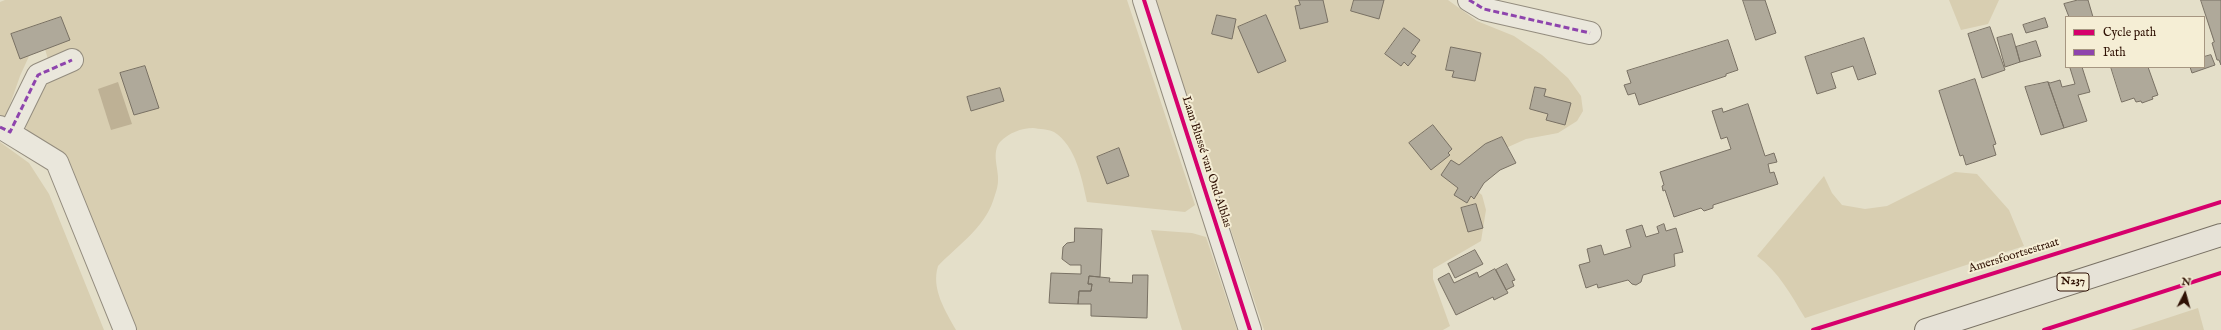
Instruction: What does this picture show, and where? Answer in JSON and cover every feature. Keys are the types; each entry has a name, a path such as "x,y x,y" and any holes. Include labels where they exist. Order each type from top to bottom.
{"main road":[{"name":"N237","path":"1926,330 2221,235"}],"street":[{"name":"Laan Blussé van Oud Alblas","path":"1144,0 1250,330"},
{"path":"1469,0 1484,9 1590,33"},
{"path":"72,60 38,75 5,129 57,162 125,330"}],"shaded area":[{"path":"5,0 1127,0 1195,205 1185,212 1087,202 1077,164 1073,154 1062,138 1052,131 1033,128 1024,129 1011,134 997,146 996,156 998,183 989,211 977,228 938,266 936,283 940,299 956,330 127,330 58,165 33,142 26,128 25,112 52,73 40,32 20,76 5,119 0,118 0,2"},
{"path":"1155,0 1448,0 1477,21 1514,36 1542,55 1568,78 1581,96 1583,111 1577,121 1558,133 1526,139 1497,152 1467,183 1482,195 1486,210 1481,241 1433,269 1433,279 1450,326 1443,330 1264,330"},
{"path":"1949,0 1999,0 1988,24 1961,30"},
{"path":"118,82 132,124 111,130 98,89"},
{"path":"0,142 29,163 49,194 104,330 0,330"},
{"path":"1955,172 1977,174 2009,210 2024,246 1805,318 1789,292 1772,269 1757,256 1824,176 1832,193 1842,205 1865,209 1887,206"},
{"path":"1151,230 1192,233 1206,237 1237,330 1182,330"},
{"path":"2198,308 2204,330 2131,330"}],"building":[{"path":"1299,0 1323,0 1328,22 1300,29 1295,6 1300,5"},
{"path":"1354,0 1384,0 1379,19 1351,11"},
{"path":"1743,0 1765,0 1776,33 1756,40"},
{"path":"2078,0 2088,0 2093,16 2069,16 2064,4"},
{"path":"2201,0 2221,0 2221,65 2219,60 2217,60 2212,43 2214,42"},
{"path":"1217,15 1236,19 1232,39 1212,34"},
{"path":"1266,15 1286,61 1258,73 1238,27"},
{"path":"61,17 70,40 20,59 11,34"},
{"path":"2045,18 2048,27 2026,33 2023,25"},
{"path":"1990,27 2005,70 1982,78 1968,34"},
{"path":"1404,28 1420,40 1411,53 1416,56 1408,66 1404,62 1401,66 1385,54"},
{"path":"2012,34 2020,62 2005,67 1997,38"},
{"path":"1864,38 1876,74 1858,80 1853,66 1831,73 1836,88 1817,94 1805,57"},
{"path":"1728,40 1738,70 1726,74 1726,76 1639,105 1635,93 1628,95 1624,85 1631,83 1627,71"},
{"path":"2036,41 2041,56 2020,62 2016,47"},
{"path":"1451,47 1481,53 1475,81 1452,77 1454,71 1446,70"},
{"path":"2211,55 2215,65 2192,73 2190,68 2205,68 2205,57"},
{"path":"145,66 159,108 134,115 120,73"},
{"path":"2070,68 2082,68 2090,92 2078,95 2087,121 2064,128 2048,82 2050,83 2060,80 2062,87 2075,84"},
{"path":"2111,68 2148,68 2158,95 2152,97 2153,99 2142,103 2141,101 2136,102 2134,98 2122,102"},
{"path":"1975,79 1996,144 1993,145 1996,155 1966,165 1963,155 1960,156 1939,91"},
{"path":"2048,82 2064,128 2041,135 2025,87"},
{"path":"1535,87 1546,89 1544,96 1571,103 1565,125 1546,120 1548,114 1530,109"},
{"path":"1000,88 1004,101 971,111 967,97"},
{"path":"1748,104 1765,156 1774,153 1777,162 1768,164 1770,173 1774,172 1778,184 1713,205 1713,208 1704,211 1701,208 1674,217 1665,190 1663,191 1662,186 1664,185 1660,172 1731,149 1727,137 1721,139 1712,111 1722,108 1723,112"},
{"path":"1433,125 1452,149 1448,153 1450,155 1431,170 1409,143"},
{"path":"1502,137 1516,163 1500,170 1484,183 1474,199 1471,196 1467,203 1454,195 1458,188 1441,175 1451,160 1459,165 1485,144"},
{"path":"1119,148 1129,176 1107,184 1097,157"},
{"path":"1476,204 1483,228 1468,232 1461,208"},
{"path":"1664,224 1666,231 1676,228 1683,252 1674,254 1675,266 1643,275 1641,282 1636,285 1632,284 1628,280 1598,288 1597,284 1586,288 1579,265 1590,262 1587,249 1601,245 1604,255 1631,247 1626,230 1642,225 1646,237 1659,233 1657,227"},
{"path":"1075,228 1102,229 1100,277 1089,276 1088,284 1092,284 1091,291 1079,291 1078,304 1049,303 1051,273 1081,274 1081,265 1070,265 1062,259 1063,247 1067,243 1074,242"},
{"path":"1475,250 1483,264 1455,278 1448,264"},
{"path":"1507,264 1515,280 1512,281 1514,286 1506,290 1496,270"},
{"path":"1495,269 1508,293 1494,300 1493,297 1456,315 1438,279 1449,273 1454,283 1477,272 1479,277"},
{"path":"1133,275 1148,275 1147,318 1091,316 1091,304 1078,304 1079,291 1091,291 1092,284 1088,284 1089,276 1110,278 1109,282 1132,283"}],"marked path":[{"path":"1469,0 1484,9 1590,33"},
{"path":"0,127 10,132 38,75 72,60"}],"cycle path":[{"path":"1144,0 1250,330"},
{"name":"Amersfoortsestraat","path":"1813,330 2221,202"},
{"path":"2044,330 2221,273"}]}
